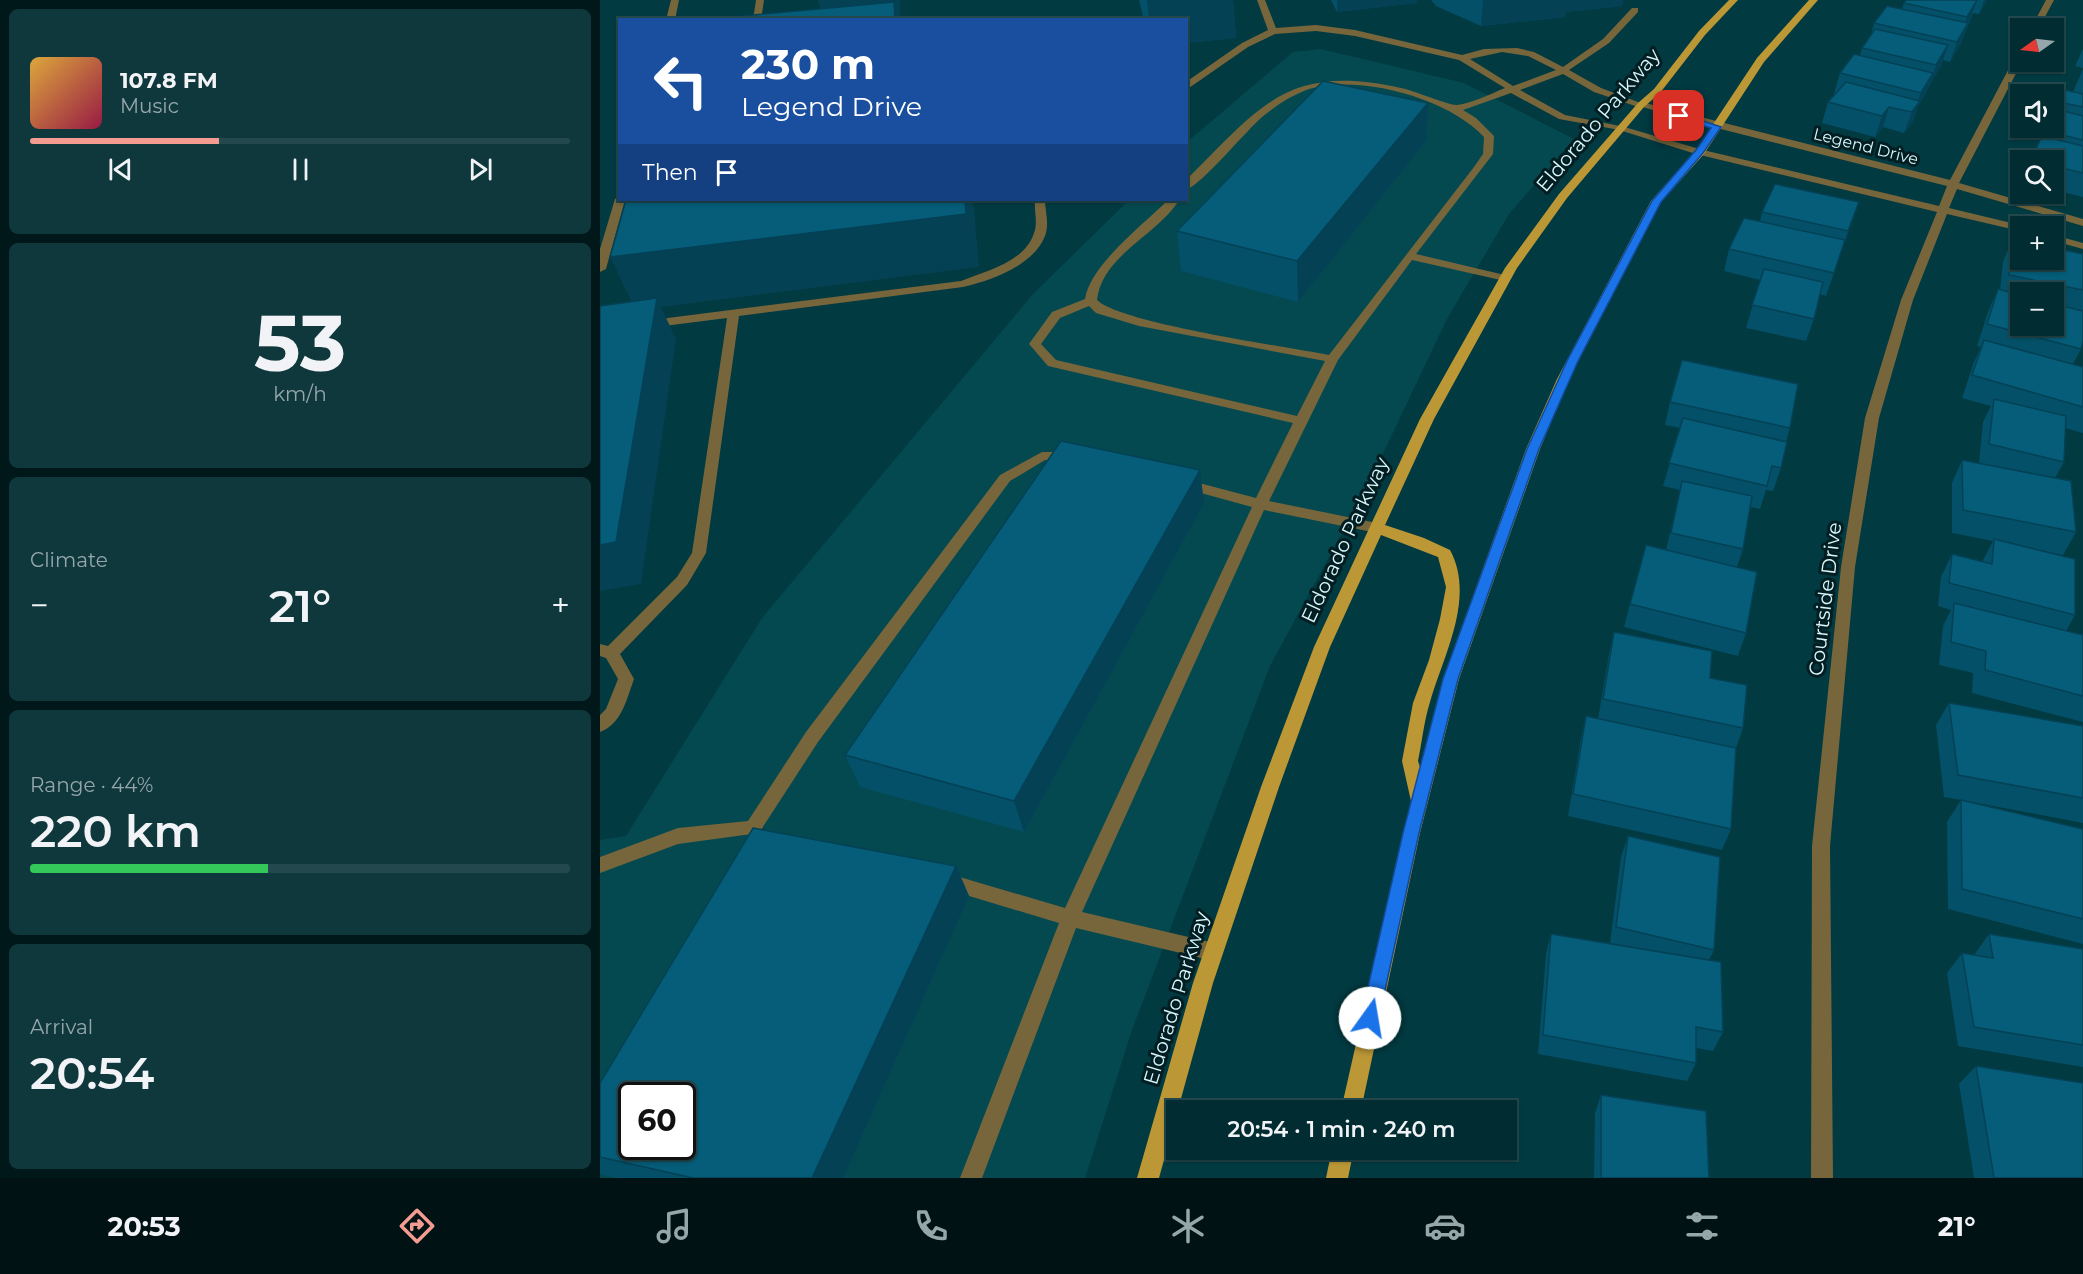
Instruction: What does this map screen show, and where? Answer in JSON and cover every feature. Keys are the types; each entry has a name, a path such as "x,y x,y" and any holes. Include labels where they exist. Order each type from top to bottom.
{"main road":[{"name":"Eldorado Parkway","path":"1148,1178 1214,952 1270,787 1323,647 1427,419 1505,278 1563,196 1641,105 1657,91 1702,33 1734,0"},
{"path":"1353,1100 1419,804 1451,679 1533,449 1563,379 1656,201 1700,152 1760,60 1814,0"},
{"path":"1377,528 1419,542 1444,554 1453,587 1448,620 1437,660 1421,703 1410,761 1419,804"},
{"path":"1337,1178 1341,1160"}],"street":[{"path":"670,18 675,0"},
{"path":"757,18 760,0"},
{"path":"1261,0 1273,31"},
{"path":"2040,18 2050,0"},
{"path":"1456,109 1563,71 1584,54 1606,41 1635,10"},
{"path":"1188,86 1245,45 1273,31 1316,28 1355,33 1462,58 1510,89 1562,117 1621,129 1700,152 2010,226"},
{"name":"Legend Drive","path":"1462,58 1501,48 1523,51 1543,58 1595,88 1641,105 1717,127 1953,184 2083,223"},
{"name":"Courtside Drive","path":"1822,1178 1821,846 1848,567 1872,418 1907,300 1953,184 2012,72"},
{"path":"971,1178 1070,918 1260,504 1301,421 1332,359 1488,154 1489,136 1481,127 1443,102 1359,82 1333,81 1300,88 1275,100 1188,186"},
{"path":"600,269 619,201"},
{"path":"633,326 963,284 999,270 1025,254 1041,232 1040,201"},
{"path":"1173,201 1107,267 1092,288 1091,301 1100,310 1139,322 1332,359"},
{"path":"2064,241 2083,246"},
{"path":"1409,256 1505,278"},
{"path":"1091,301 1056,315 1035,344 1052,363 1301,421"},
{"path":"600,725 613,713 626,679 605,652 682,581 699,553 734,312"},
{"path":"753,828 812,737 1005,478 1041,456 1075,456 1086,459"},
{"path":"1167,480 1260,504 1377,528"},
{"path":"600,865 678,837 753,828 776,834"},
{"path":"926,875 1070,918 1214,952"}],"shaded area":[{"path":"1321,49 1464,83 1574,139 1509,214 1447,319 1369,483 1270,666 1132,1030 1085,1178 600,1178 600,840 626,836 762,618 1033,294 1128,201 1188,201 1188,141 1293,52"}],"building":[{"path":"1906,0 1977,0 1967,17 1904,3"},
{"path":"894,2 895,18 722,18"},
{"path":"1887,6 1968,23 1957,42 1874,23"},
{"path":"1875,29 1948,45 1936,65 1862,48"},
{"path":"1854,54 1933,73 1921,93 1840,73"},
{"path":"1323,81 1428,103 1297,261 1177,231"},
{"path":"1846,82 1920,101 1912,112 1889,107 1882,116 1828,102"},
{"path":"2065,90 2083,94 2083,107 2064,103"},
{"path":"2064,111 2083,116 2083,140 2064,135"},
{"path":"2041,138 2083,146 2083,173 2064,168 2064,150 2036,150"},
{"path":"1775,184 1859,202 1848,231 1762,212"},
{"path":"626,201 965,201 966,214 610,257"},
{"path":"1744,218 1845,240 1834,273 1729,249"},
{"path":"2064,250 2083,254 2083,290 2064,286 2064,282 2044,282 2009,275 2010,263 2010,270 2064,270"},
{"path":"1764,269 1823,282 1814,319 1752,305"},
{"path":"1998,289 2010,292 2010,330 1987,324"},
{"path":"657,298 616,542 600,545 600,306"},
{"path":"2064,306 2083,311 2081,349 2032,336 2064,336"},
{"path":"1984,340 2083,367 2083,407 1972,375"},
{"path":"1682,360 1798,384 1790,428 1670,402"},
{"path":"1994,399 2066,416 2064,462 1989,444"},
{"path":"1683,418 1787,442 1781,468 1772,466 1767,486 1669,463"},
{"path":"1061,441 1200,470 1014,801 845,755"},
{"path":"1962,460 2071,481 2076,532 1963,510"},
{"path":"1682,481 1752,496 1743,549 1671,533"},
{"path":"1994,539 2075,559 2075,615 1949,583 1952,554 1992,564"},
{"path":"1646,545 1757,572 1746,633 1630,604"},
{"path":"1954,603 2083,635 2083,696 1985,670 1986,651 1951,642"},
{"path":"1614,632 1712,651 1710,678 1747,685 1743,728 1603,699"},
{"path":"1949,703 2083,726 2083,798 1958,775"},
{"path":"1586,716 1736,748 1731,829 1573,794"},
{"path":"1961,800 2083,829 2083,919 1962,889"},
{"path":"753,828 956,866 812,1178 693,1178 600,1157 600,1083"},
{"path":"1628,836 1720,857 1714,950 1616,927"},
{"path":"1551,934 1721,962 1723,1032 1696,1027 1696,1063 1543,1035"},
{"path":"1989,934 2083,949 2083,1045 1974,1027 1962,953 1993,958"},
{"path":"1976,1066 2083,1083 2083,1178 1994,1178"},
{"path":"1601,1095 1706,1111 1709,1178 1601,1178"}],"route":[{"path":"1370,1018 1411,833 1451,679 1533,449 1563,379 1656,201 1700,152 1717,127 1679,116"}]}
